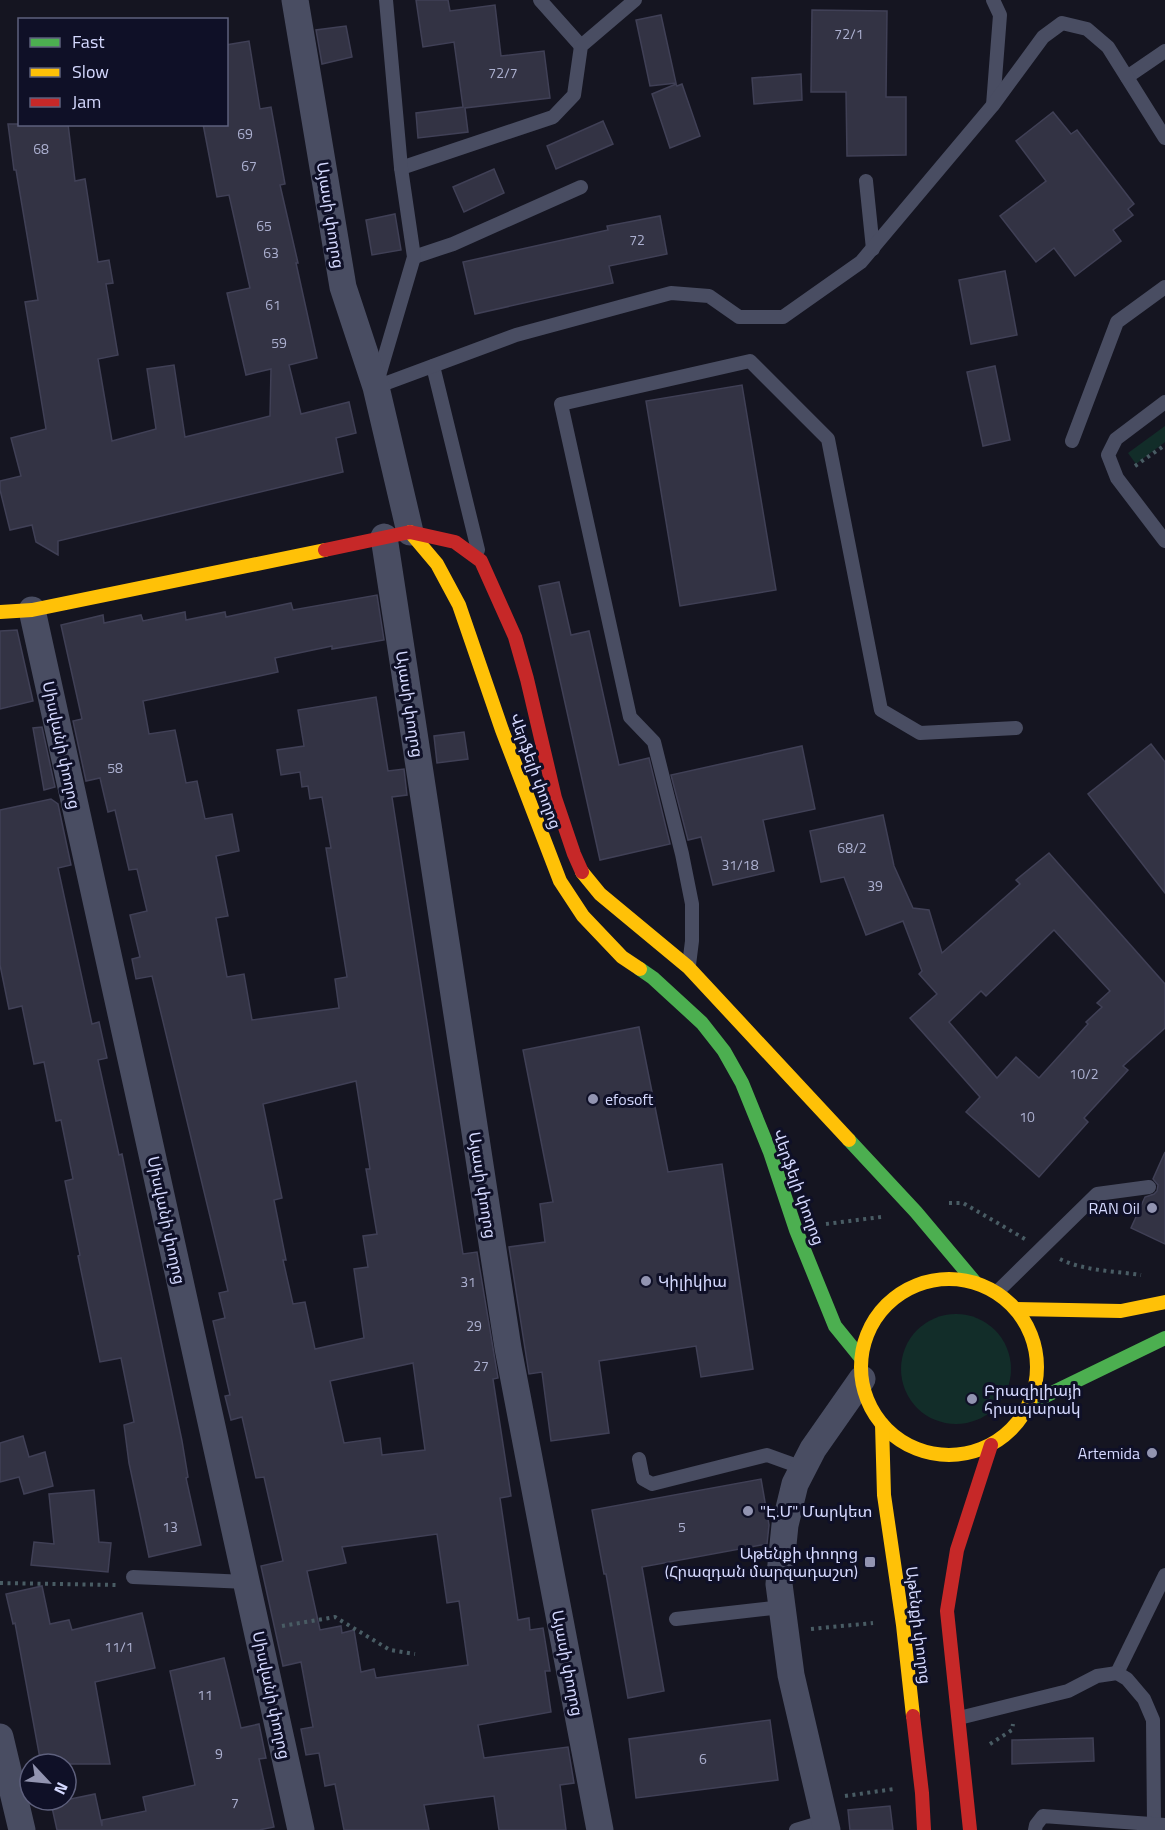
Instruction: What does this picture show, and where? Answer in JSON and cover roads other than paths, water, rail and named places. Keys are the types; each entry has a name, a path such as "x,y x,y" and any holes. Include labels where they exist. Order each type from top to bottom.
{"street":[{"name":"Այասի փողոց","path":"295,0 343,287 375,387 508,1348 600,1830"},
{"path":"0,612 32,610 397,534 455,542 481,561 515,638 555,798 584,876 600,894 688,967 916,1212 974,1281"},
{"name":"Վերֆելի փողոց","path":"397,534 437,564 459,604 502,730 560,881 583,916 622,957 653,978 702,1023 724,1051 742,1083 770,1152 796,1230 835,1326 861,1369"},
{"name":"Սիսվանի փողոց","path":"32,610 301,1830"},
{"path":"948,1278 974,1281 997,1292 1016,1309 1030,1330 1037,1354 1037,1379 1029,1404 1014,1427 991,1445 969,1453 944,1455 921,1451 899,1440 882,1424 872,1410 866,1395 861,1369 867,1333 881,1311 899,1293 922,1282 948,1278"},
{"path":"1016,1309 1121,1311 1165,1302"},
{"path":"1029,1404 1161,1345"},
{"path":"825,1817 791,1675 779,1584 785,1525 795,1484 813,1449 861,1369"},
{"name":"Աթենքի փողոց","path":"882,1424 884,1495 904,1636 922,1793 924,1830"},
{"name":"Աթենքի փողոց","path":"970,1830 947,1611 957,1550 991,1445"},
{"path":"0,1737 22,1830"}],"lane":[{"path":"375,387 414,257 401,168 386,0"},
{"path":"540,0 581,46"},
{"path":"401,168 553,117 574,94 581,46 635,0"},
{"path":"993,0 1000,15 993,105"},
{"path":"375,387 516,335 671,293 709,296 740,317 783,317 861,262 993,105 1043,37 1062,23 1087,29 1108,47 1165,138"},
{"path":"1127,77 1165,51"},
{"path":"866,181 873,249"},
{"path":"414,257 453,244 581,186"},
{"path":"1072,441 1117,322 1165,287"},
{"path":"688,967 692,941 692,904 682,854 654,742 630,717 561,404 750,361 828,439 881,710 920,733 1016,728"},
{"path":"433,366 481,561"},
{"path":"1165,402 1116,439 1108,455 1117,478 1165,541"},
{"path":"997,1292 1097,1194 1149,1187"},
{"path":"639,1459 643,1479 652,1484 767,1455 803,1468"},
{"path":"1116,1673 1165,1575"},
{"path":"134,1577 247,1582"},
{"path":"675,1619 782,1607"},
{"path":"959,1718 1068,1691 1097,1676 1116,1673 1127,1679 1144,1699 1153,1720 1159,1824 1043,1816 1035,1830"},
{"path":"796,1830 825,1817"}],"place":[{"name":"efosoft","path":"593,1099"},
{"name":"RAN Oil","path":"1152,1208"},
{"name":"Կիլիկիա","path":"646,1281"},
{"name":"Բրազիլիայի հրապարակ","path":"972,1399"},
{"name":"Artemida","path":"1152,1453"},
{"name":"\"Է.Մ\" Մարկետ","path":"748,1511"},
{"name":"Աթենքի փողոց (Հրազդան մարզադաշտ)","path":"870,1562"}]}
